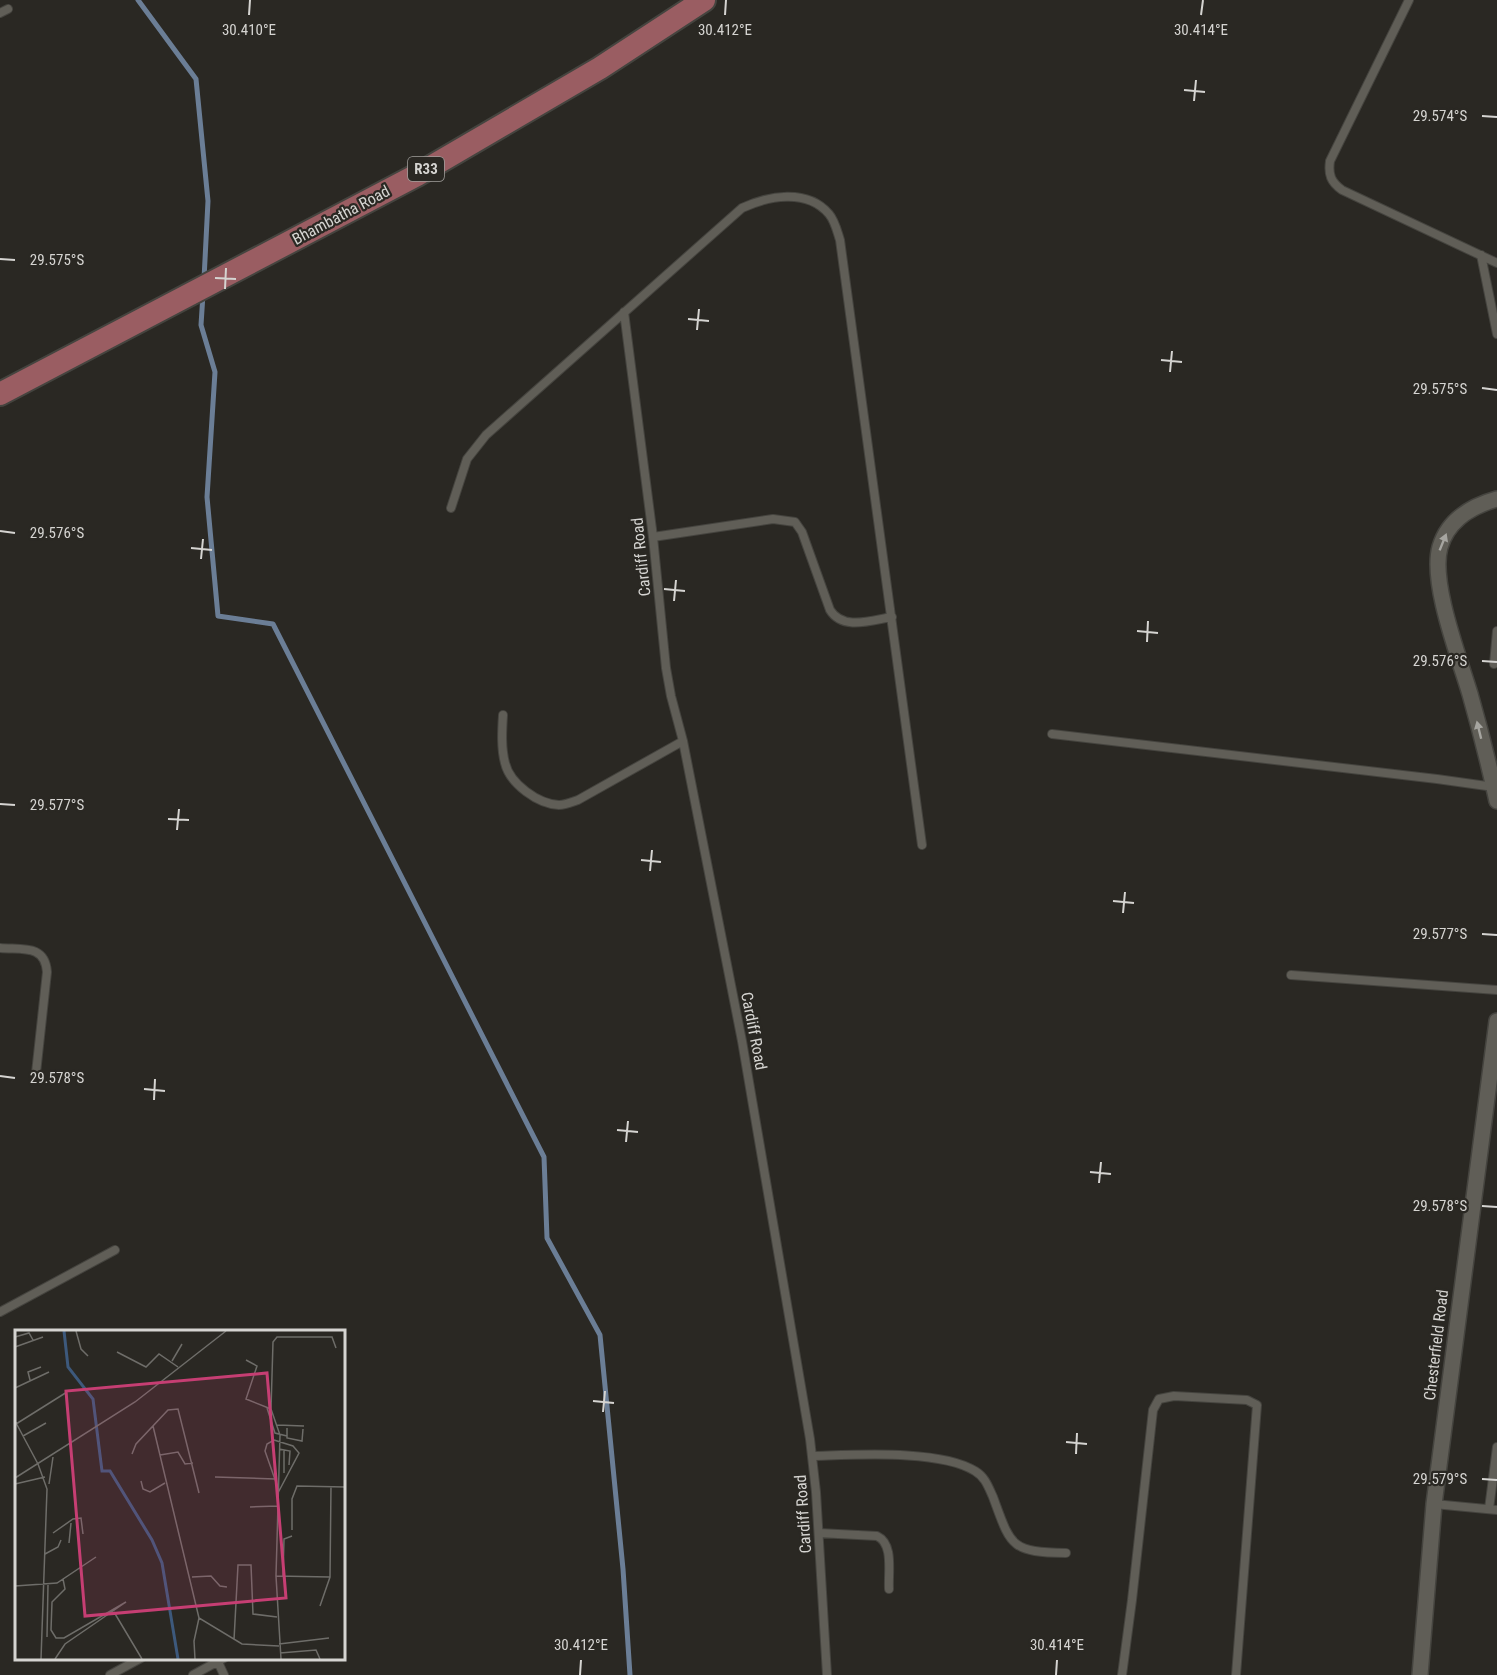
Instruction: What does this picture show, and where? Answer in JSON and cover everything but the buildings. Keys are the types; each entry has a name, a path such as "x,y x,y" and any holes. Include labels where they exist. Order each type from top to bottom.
{"main road":[{"name":"Bhambatha Road","path":"0,394 417,175 600,68 704,0"}],"street":[{"path":"1495,794 1441,594 1438,571 1440,546 1451,525 1475,507 1497,499"},
{"name":"Chesterfield Road","path":"1420,1675 1434,1504 1497,1021"}],"lane":[{"path":"1409,0 1330,161 1329,176 1342,190 1497,263"},
{"path":"0,13 8,9"},
{"path":"451,508 462,470 474,447 742,208 768,198 797,197 814,202 831,216 840,240 922,845"},
{"path":"1481,255 1497,334"},
{"name":"Cardiff Road","path":"624,312 653,537 666,668 683,741 742,1041 812,1456 827,1675"},
{"path":"653,537 773,519 795,522 802,532 830,610 836,618 840,621 855,623 892,617"},
{"path":"1494,664 1497,631"},
{"path":"503,715 502,748 507,772 531,795 559,805 578,800 683,741"},
{"path":"1052,734 1437,779 1495,794"},
{"path":"0,948 40,953 45,961 47,972 36,1073"},
{"path":"1291,975 1497,990"},
{"path":"0,1312 116,1250"},
{"path":"1122,1675 1153,1410 1159,1399 1174,1396 1246,1400 1255,1402 1258,1409 1236,1675"},
{"path":"1434,1504 1493,1510 1497,1447"},
{"path":"812,1456 890,1455 945,1461 965,1466 982,1476 989,1486 1000,1521 1007,1534 1018,1545 1032,1552 1066,1553"},
{"path":"819,1533 877,1536 884,1539 888,1546 889,1589"},
{"path":"110,1675 139,1660"},
{"path":"193,1675 221,1660 224,1675"}],"waterway":[{"path":"138,0 196,79 208,201 204,279"},
{"path":"203,294 201,325 215,372 207,497 218,616 273,624 544,1157 547,1238 600,1335 623,1569 630,1675"}]}
